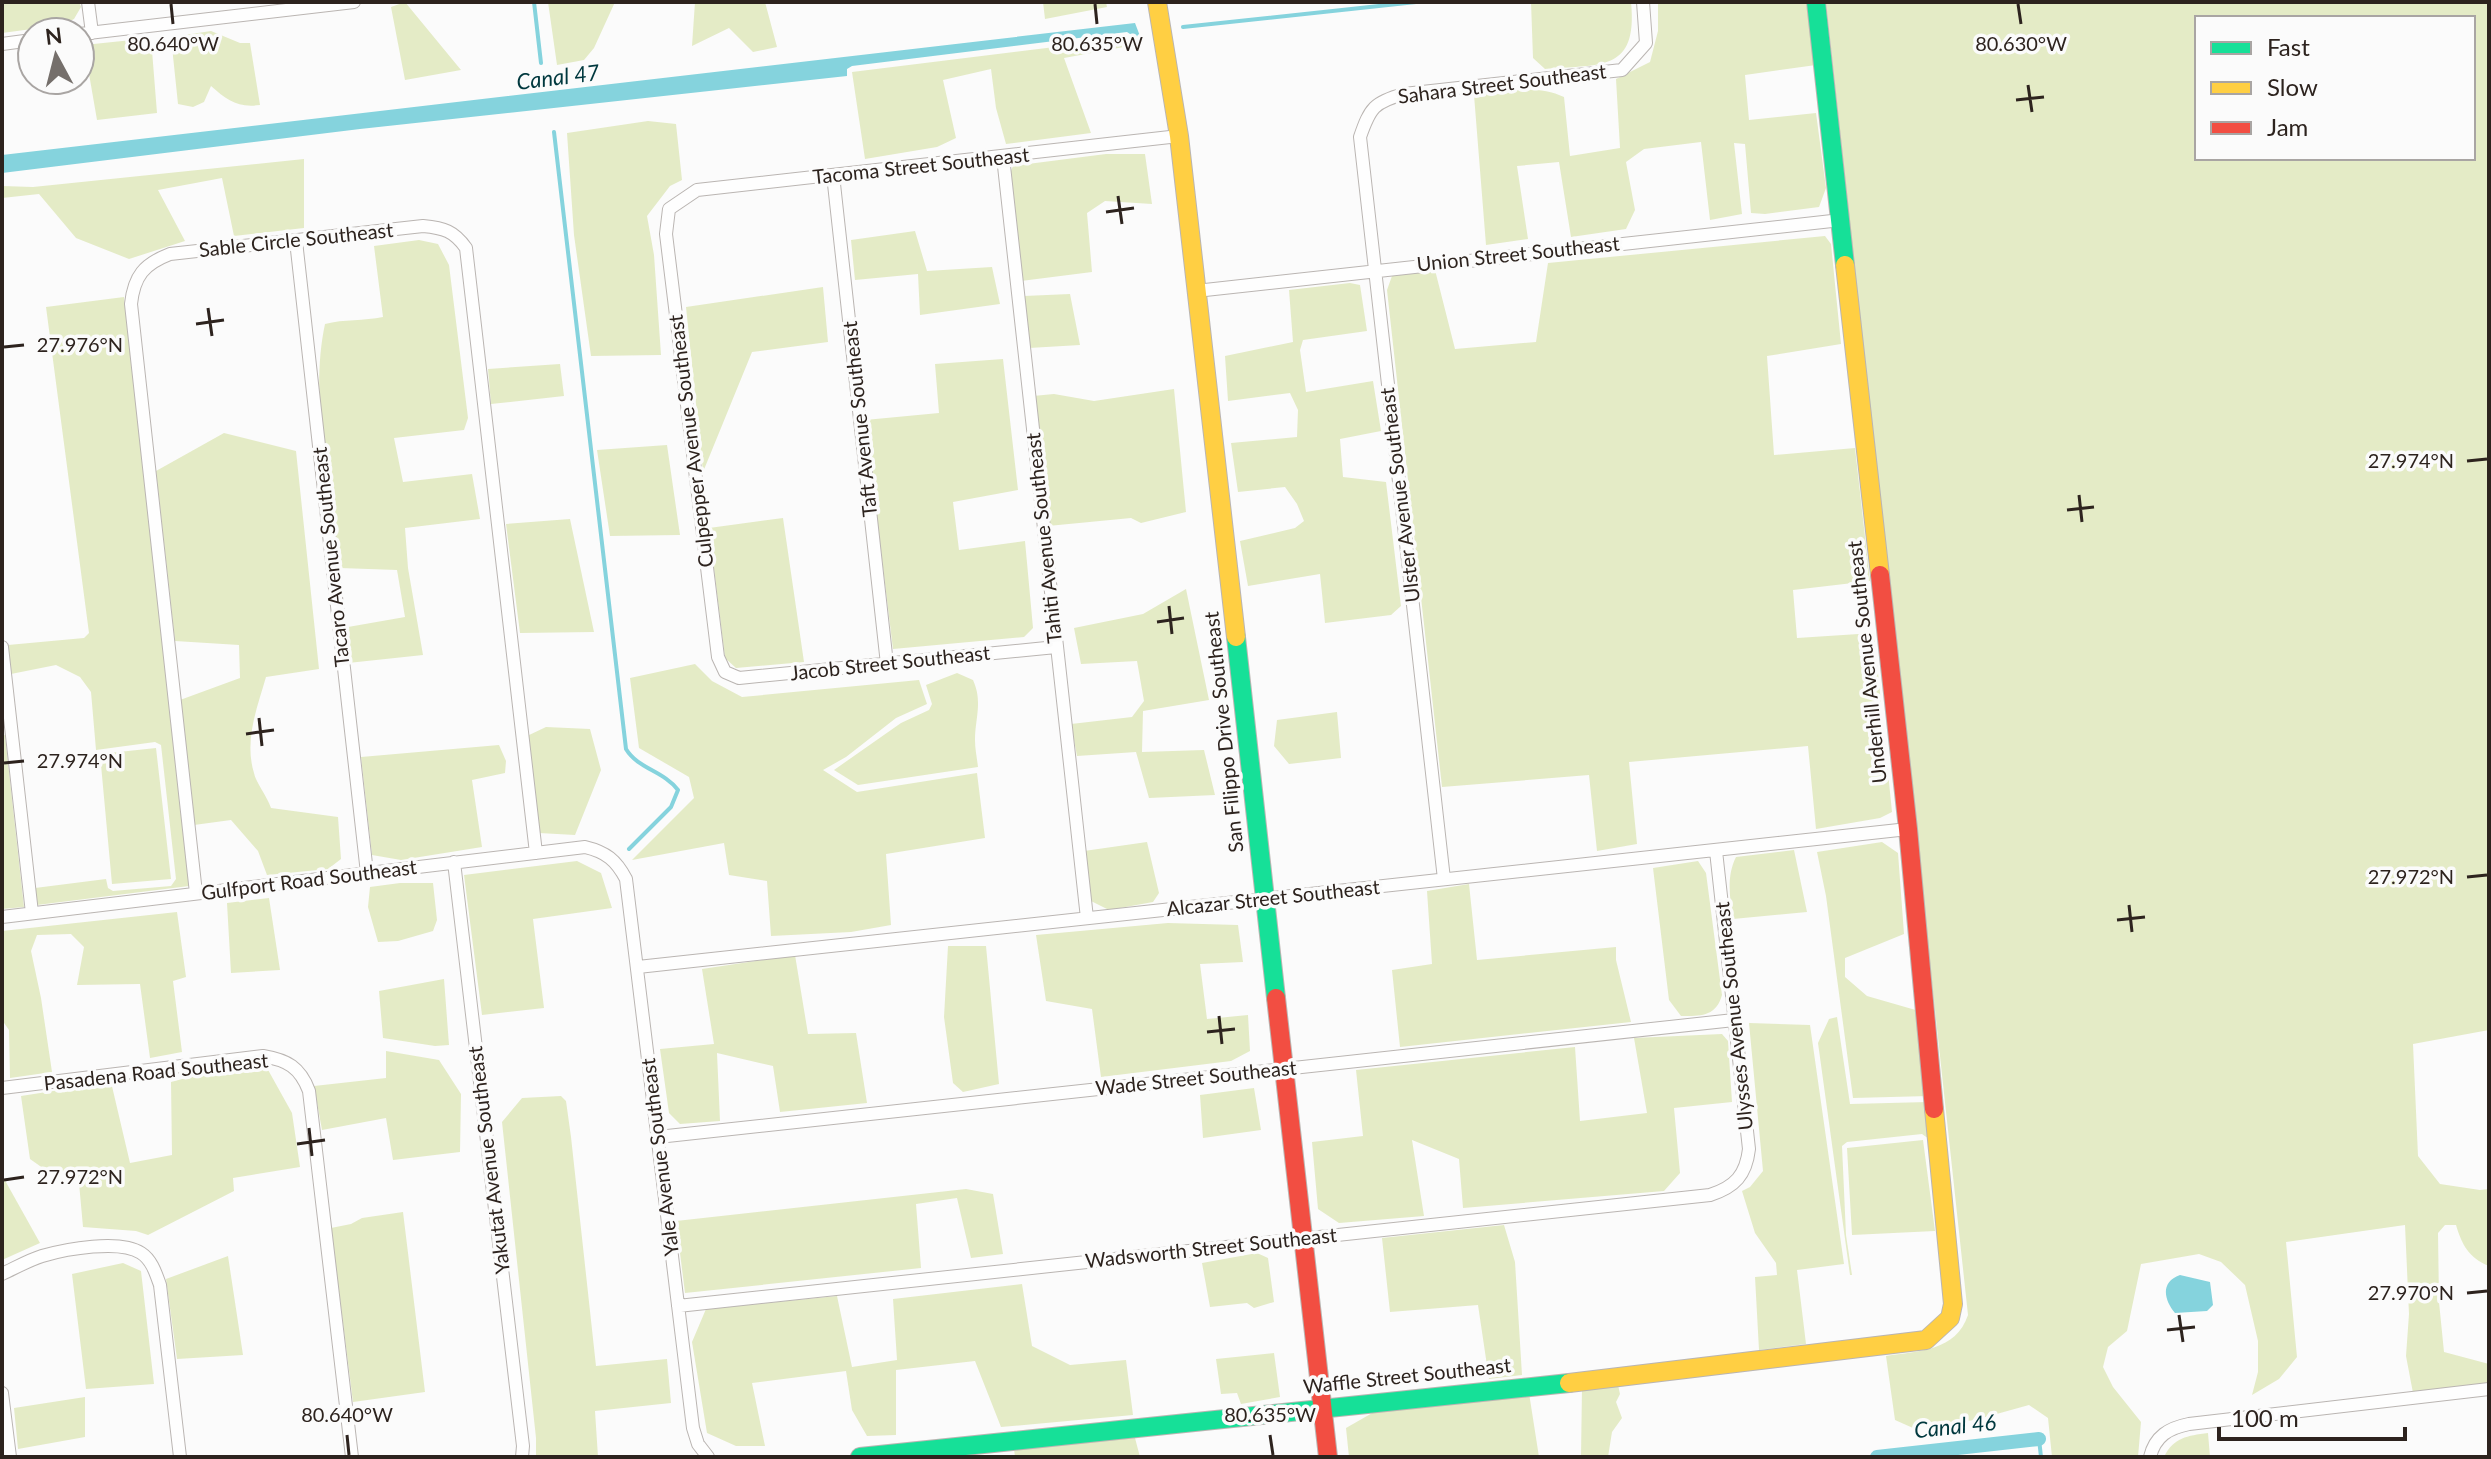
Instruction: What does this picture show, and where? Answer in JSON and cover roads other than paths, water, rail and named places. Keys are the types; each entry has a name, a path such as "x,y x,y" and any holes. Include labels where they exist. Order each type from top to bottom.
{"street":[{"path":"96,33 260,8 354,2"},
{"name":"San Filippo Drive Southeast","path":"1157,2 1179,136 1328,1457"},
{"name":"Sahara Street Southeast","path":"1368,113 1382,100 1404,94 1622,70 1646,43 1643,2"},
{"name":"Underhill Avenue Southeast","path":"1816,2 1908,829 1953,1304 1950,1318"},
{"name":"Ulster Avenue Southeast","path":"1368,113 1360,137 1444,879"},
{"name":"Tacoma Street Southeast","path":"669,209 697,190 1179,136"},
{"name":"Tahiti Avenue Southeast","path":"1003,157 1087,918"},
{"name":"Taft Avenue Southeast","path":"833,175 887,664"},
{"name":"Culpepper Avenue Southeast","path":"669,209 666,234 718,657 725,672"},
{"name":"Union Street Southeast","path":"1196,291 1841,220"},
{"name":"Sable Circle Southeast","path":"196,893 131,304 133,286 140,272 153,261 170,254 423,226 443,228 457,235 466,248 536,853"},
{"name":"Tacaro Avenue Southeast","path":"296,241 367,873"},
{"path":"2,647 32,913"},
{"name":"Jacob Street Southeast","path":"725,672 739,678 1056,647"},
{"name":"Alcazar Street Southeast","path":"638,967 1908,829"},
{"name":"Gulfport Road Southeast","path":"2,917 585,847 602,851 612,858"},
{"name":"Ulysses Avenue Southeast","path":"1716,851 1749,1149 1747,1166 1739,1180"},
{"name":"Yale Avenue Southeast","path":"612,858 626,879 693,1428 698,1444 707,1456"},
{"name":"Yakutat Avenue Southeast","path":"454,862 522,1431 522,1457"},
{"name":"Wade Street Southeast","path":"658,1137 1734,1020"},
{"name":"Pasadena Road Southeast","path":"2,1088 263,1056 281,1059 295,1067 309,1091 352,1457"},
{"name":"Wadsworth Street Southeast","path":"678,1306 1710,1195 1726,1190 1739,1180"},
{"path":"2,1274 40,1257 78,1249 107,1246 143,1254 153,1267 160,1285 180,1457"},
{"name":"Waffle Street Southeast","path":"860,1457 1322,1406 1642,1375 1926,1340 1950,1318"},
{"path":"2150,1457 2159,1437 2173,1427 2489,1389"},
{"path":"2,1393 10,1457"}],"water":[{"path":"1135,23 1143,44 1134,45 1133,36 1127,32 852,66 847,69 847,76 360,129 2,173 2,155"},
{"path":"2180,1275 2210,1282 2213,1305 2207,1311 2175,1313 2168,1303 2166,1292 2169,1282"}],"waterway":[{"name":"Canal 47","path":"534,2 541,63"},
{"path":"1183,27 1416,2"},
{"path":"554,132 626,749 637,761 666,778 678,790 671,807 629,849"},
{"path":"2039,1439 2041,1457"},
{"name":"Canal 46","path":"1877,1457 2039,1439"}]}
